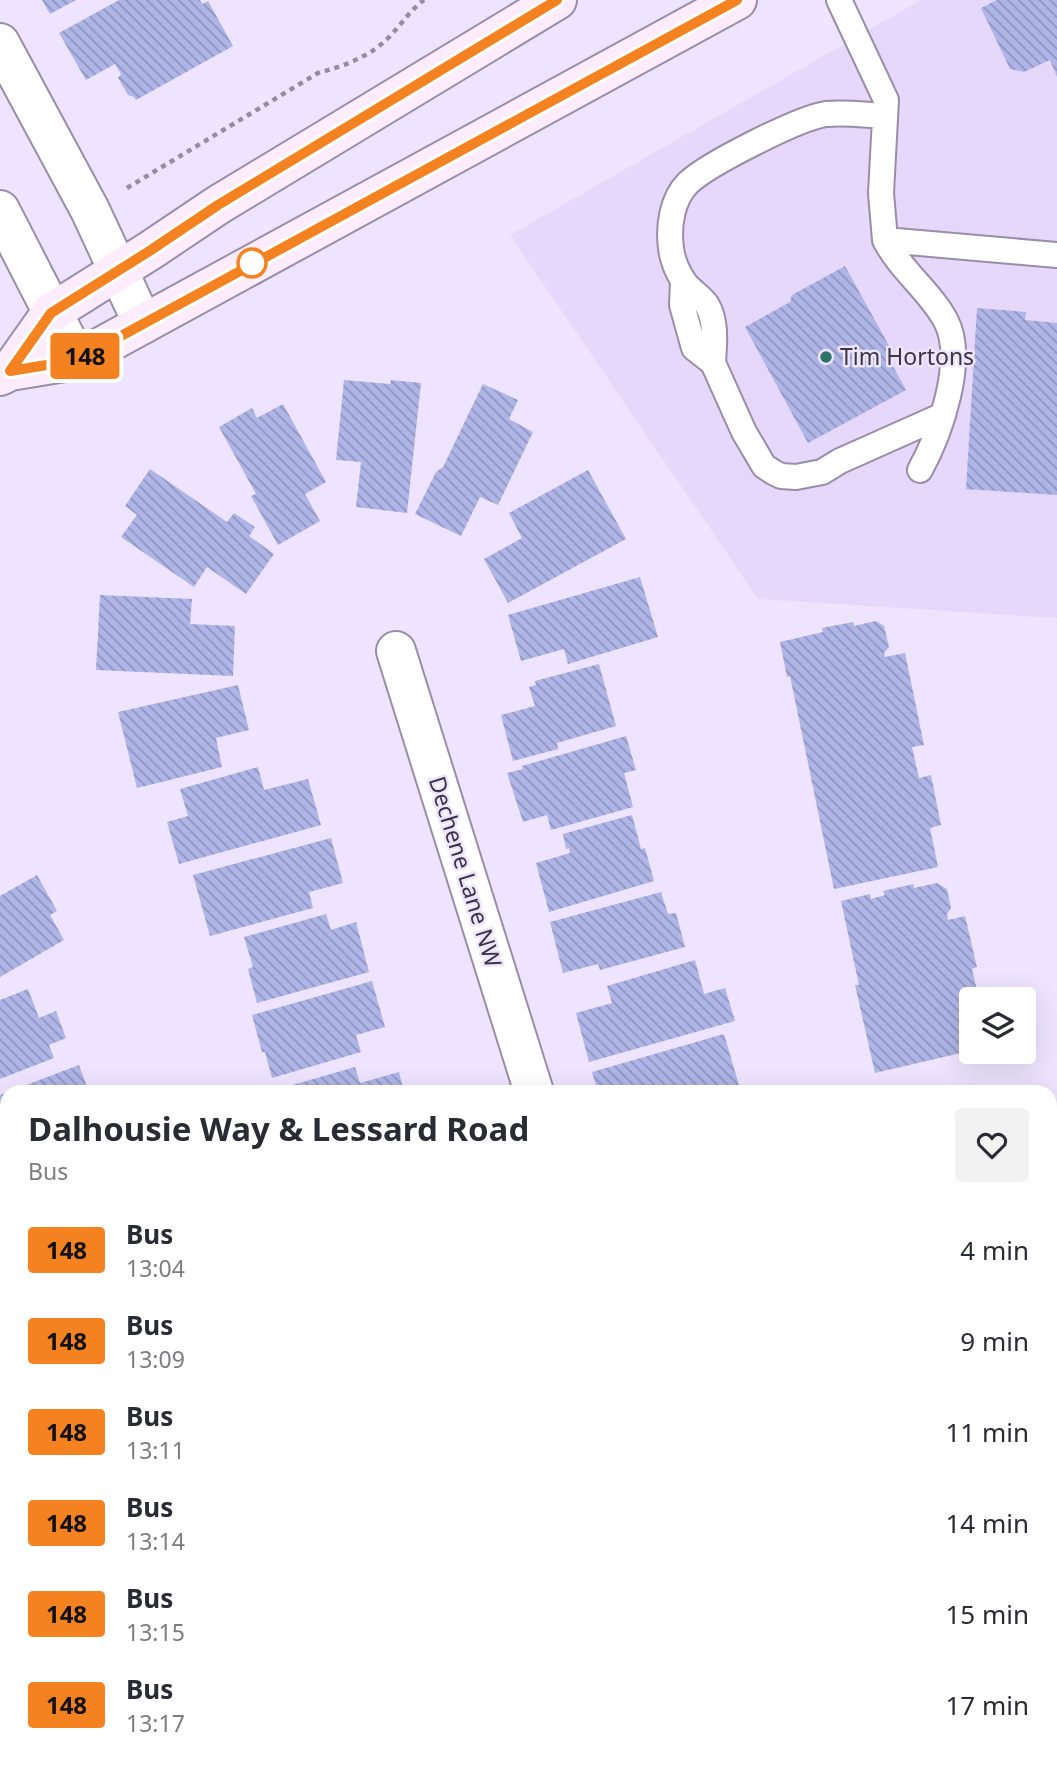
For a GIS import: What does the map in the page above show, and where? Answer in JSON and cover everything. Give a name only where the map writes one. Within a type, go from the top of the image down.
[{"type":"main road","points":[[5,373],[51,313],[218,205],[557,0]]},
{"type":"main road","points":[[5,373],[77,360],[737,0]]},
{"type":"street","points":[[0,43],[90,210],[143,324]]},
{"type":"street","points":[[0,210],[77,360]]},
{"type":"street","name":"Dechene Lane NW","points":[[396,651],[532,1085]]},
{"type":"lane","points":[[839,0],[886,100],[881,193],[885,240],[900,265],[932,300],[948,323],[954,359],[952,383],[931,451],[920,470]]},
{"type":"lane","points":[[885,116],[846,113],[824,115],[794,125],[718,163],[688,183],[672,212],[671,249],[683,281],[708,306],[715,331],[713,363],[753,449],[764,466],[781,476],[796,477],[822,472],[840,461],[941,416]]},
{"type":"lane","points":[[885,240],[1057,255]]},
{"type":"path","points":[[126,188],[318,73],[351,64],[385,41],[415,6],[424,0]]},
{"type":"shaded area","points":[[921,0],[1057,0],[1057,618],[758,599],[510,235]]},
{"type":"building","points":[[42,0],[76,0],[50,14]]},
{"type":"building","points":[[119,0],[200,0],[202,4],[208,1],[233,46],[136,100],[128,95],[118,78],[121,74],[115,64],[86,80],[59,33]]},
{"type":"building","points":[[997,0],[1057,0],[1057,77],[1050,60],[1024,72],[1010,69],[981,8]]},
{"type":"building","name":"Tim Hortons","points":[[845,266],[893,353],[890,361],[906,390],[808,443],[745,327],[790,302],[792,295]]},
{"type":"building","points":[[977,308],[1026,312],[1025,320],[1057,323],[1057,495],[966,489]]},
{"type":"building","points":[[344,380],[390,384],[391,380],[421,383],[407,513],[356,507],[361,462],[336,460]]},
{"type":"building","points":[[483,384],[518,400],[509,419],[533,432],[498,505],[480,497],[461,536],[415,514],[436,472],[443,467]]},
{"type":"building","points":[[283,404],[326,482],[305,494],[320,521],[278,545],[251,496],[256,494],[219,427],[252,408],[257,418]]},
{"type":"building","points":[[150,469],[227,522],[234,513],[255,527],[249,536],[274,554],[246,594],[207,567],[194,587],[121,537],[137,515],[125,506]]},
{"type":"building","points":[[588,470],[626,539],[508,603],[484,559],[522,538],[509,513]]},
{"type":"building","points":[[640,577],[658,637],[568,664],[564,649],[521,661],[508,615]]},
{"type":"building","points":[[100,595],[192,599],[190,624],[235,626],[233,676],[96,670]]},
{"type":"building","points":[[876,621],[884,626],[889,647],[884,653],[885,657],[905,653],[924,745],[912,747],[919,778],[931,775],[941,825],[930,828],[938,867],[834,889],[790,676],[787,677],[780,642],[823,632],[822,628],[853,622],[854,626]]},
{"type":"building","points":[[599,664],[616,726],[557,743],[558,749],[513,761],[501,715],[535,706],[529,687],[536,685],[535,681]]},
{"type":"building","points":[[238,685],[249,730],[216,738],[222,767],[137,788],[118,712]]},
{"type":"building","points":[[626,736],[636,770],[624,773],[633,807],[551,830],[547,815],[523,822],[507,773],[523,769],[522,766]]},
{"type":"building","points":[[258,767],[264,790],[308,779],[321,825],[179,864],[167,822],[188,816],[180,789]]},
{"type":"building","points":[[632,815],[641,849],[645,848],[654,881],[549,912],[536,863],[570,853],[569,848],[566,849],[563,834]]},
{"type":"building","points":[[331,838],[343,883],[309,892],[313,908],[210,936],[193,875]]},
{"type":"building","points":[[37,875],[57,911],[50,915],[64,940],[0,977],[0,896]]},
{"type":"building","points":[[937,883],[947,889],[951,908],[947,914],[948,920],[965,916],[977,967],[972,969],[976,987],[959,987],[959,1053],[875,1073],[855,985],[859,985],[841,901],[870,894],[871,899],[885,895],[883,891],[913,884],[914,888]]},
{"type":"building","points":[[661,892],[668,914],[676,913],[685,947],[600,970],[598,964],[563,973],[550,922]]},
{"type":"building","points":[[326,914],[331,930],[356,922],[369,972],[257,1003],[248,969],[253,967],[244,937]]},
{"type":"building","points":[[695,960],[704,994],[725,988],[735,1021],[589,1062],[576,1013],[612,1003],[607,986]]},
{"type":"building","points":[[372,981],[385,1027],[356,1035],[361,1052],[272,1078],[252,1015]]},
{"type":"building","points":[[28,989],[39,1018],[56,1011],[66,1038],[49,1045],[54,1058],[0,1079],[0,1000]]},
{"type":"building","points":[[724,1034],[739,1085],[596,1085],[592,1072]]},
{"type":"building","points":[[79,1065],[86,1085],[26,1085]]},
{"type":"building","points":[[355,1067],[360,1083],[399,1072],[402,1085],[292,1085]]},
{"type":"bus line","name":"148","points":[[557,0],[218,205],[51,313],[10,371],[77,360],[737,0]]},
{"type":"place","name":"Tim Hortons","points":[[826,357]]}]
